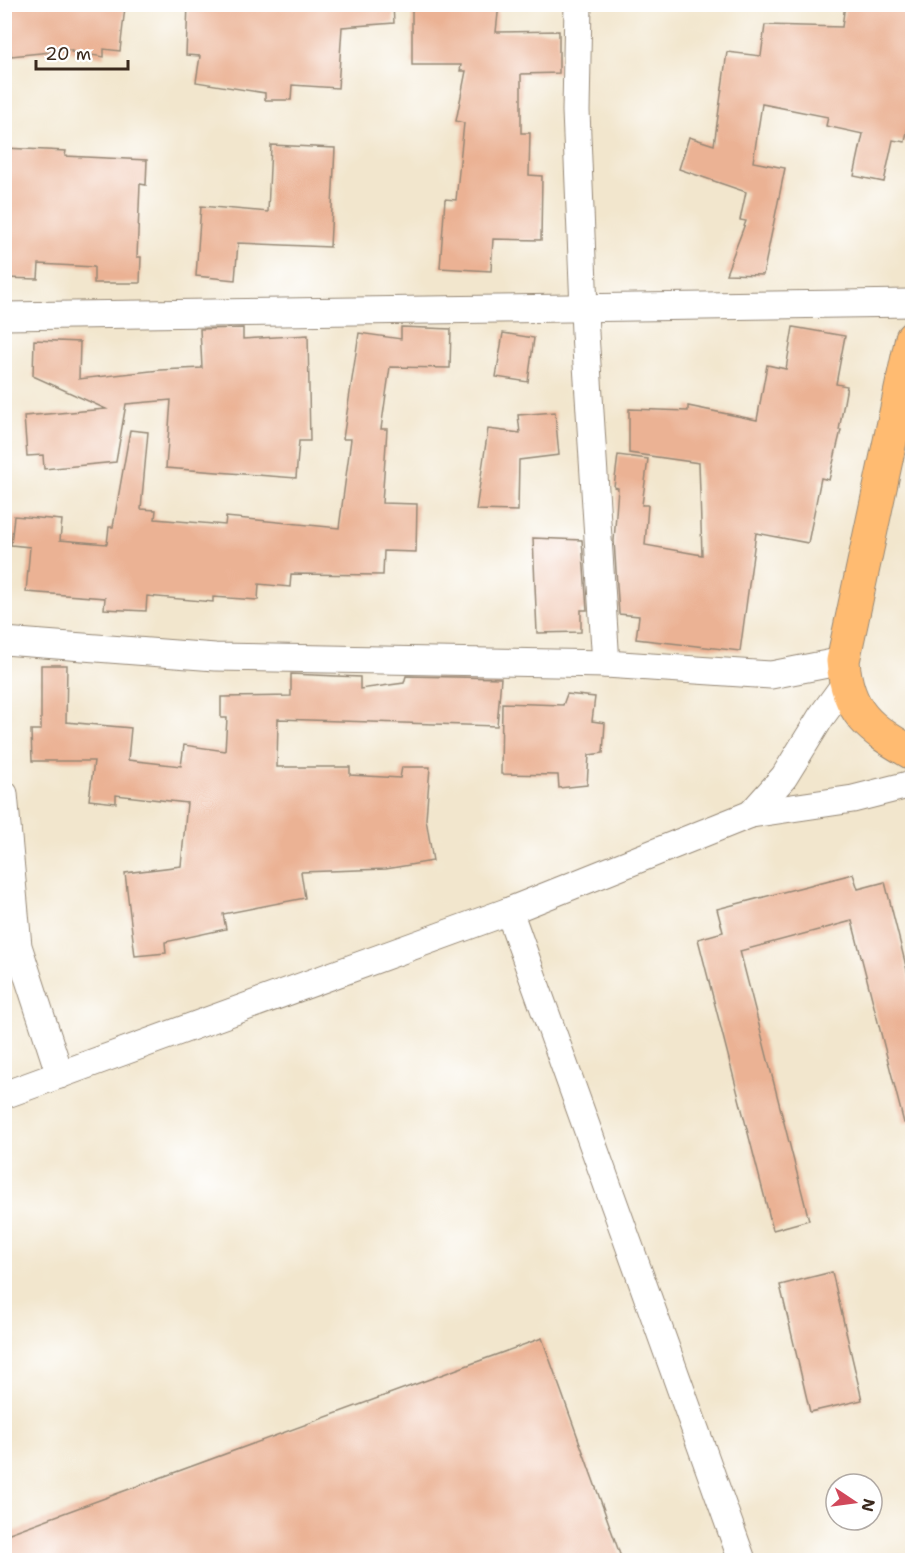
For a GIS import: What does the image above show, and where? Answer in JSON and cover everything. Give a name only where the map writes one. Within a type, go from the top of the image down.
[{"type":"main road","points":[[912,338],[844,672],[859,713],[875,729],[912,753]]},
{"type":"street","points":[[578,4],[576,111],[606,664]]},
{"type":"street","points":[[4,316],[912,303]]},
{"type":"street","points":[[4,641],[216,657],[606,664],[771,675],[844,672],[821,717],[784,777],[751,814]]},
{"type":"street","points":[[4,1095],[508,911],[751,814],[853,799],[912,784]]},
{"type":"street","points":[[4,794],[18,946],[60,1075]]},
{"type":"street","points":[[508,911],[742,1560]]},
{"type":"building","points":[[6,4],[103,4],[125,7],[120,51],[104,49],[104,57],[71,52],[72,50],[11,56]]},
{"type":"building","points":[[188,4],[393,4],[394,23],[342,27],[338,88],[292,85],[291,100],[265,100],[265,93],[196,82],[200,56],[186,55]]},
{"type":"building","points":[[412,4],[499,4],[496,32],[559,31],[559,73],[521,74],[521,133],[530,133],[529,175],[542,176],[541,240],[493,239],[491,271],[440,268],[445,199],[456,200],[464,123],[456,121],[466,71],[460,71],[461,65],[412,65]]},
{"type":"building","points":[[845,4],[912,4],[912,106],[905,142],[893,140],[884,182],[854,176],[863,134],[826,126],[828,117],[762,104],[753,162],[785,168],[763,275],[726,274],[746,221],[740,220],[746,192],[679,169],[689,137],[714,145],[727,52],[761,56],[765,25],[842,27]]},
{"type":"building","points":[[271,145],[335,148],[330,247],[238,243],[235,280],[196,276],[201,206],[268,212]]},
{"type":"building","points":[[4,148],[66,151],[65,156],[147,160],[146,185],[140,184],[137,257],[141,257],[140,283],[94,283],[94,267],[39,264],[38,279],[4,278]]},
{"type":"building","points":[[401,327],[451,329],[450,368],[390,367],[381,429],[387,429],[382,503],[417,504],[416,552],[384,551],[383,575],[291,574],[290,587],[259,584],[258,600],[213,597],[213,602],[147,596],[146,611],[104,609],[105,598],[26,592],[30,547],[11,545],[14,516],[62,520],[60,540],[107,544],[109,527],[113,527],[130,430],[148,432],[141,509],[156,510],[155,519],[225,525],[226,517],[339,528],[351,439],[343,439],[359,333],[401,339]]},
{"type":"building","points":[[793,327],[845,336],[836,384],[847,386],[839,430],[841,430],[829,480],[821,478],[808,543],[756,533],[740,651],[636,639],[639,616],[619,614],[614,541],[618,488],[614,487],[618,455],[648,459],[642,505],[648,505],[645,545],[702,555],[699,463],[629,453],[629,409],[688,411],[688,406],[757,420],[767,365],[786,369]]},
{"type":"building","points":[[243,328],[243,339],[308,335],[310,441],[299,441],[296,478],[166,468],[171,400],[126,404],[116,462],[44,469],[43,455],[27,456],[24,416],[106,409],[33,376],[34,340],[80,342],[79,379],[202,368],[200,329]]},
{"type":"building","points":[[503,333],[534,338],[528,382],[496,377]]},
{"type":"building","points":[[555,412],[559,455],[519,460],[518,511],[476,510],[488,429],[520,433],[518,415]]},
{"type":"building","points":[[533,538],[582,540],[587,610],[581,610],[581,632],[537,633]]},
{"type":"building","points":[[41,665],[67,665],[66,722],[131,728],[128,760],[181,766],[184,745],[225,751],[227,718],[221,718],[221,697],[291,696],[291,674],[360,677],[360,689],[404,683],[406,676],[501,678],[497,726],[278,719],[277,767],[350,767],[350,775],[400,778],[402,767],[430,767],[426,819],[433,861],[386,869],[301,872],[305,898],[223,914],[226,929],[165,942],[166,953],[135,956],[125,873],[181,866],[187,803],[116,795],[116,803],[89,800],[94,761],[32,761],[31,730],[41,730]]},
{"type":"building","points":[[567,694],[595,697],[592,721],[605,723],[603,753],[589,755],[587,785],[559,788],[558,775],[501,774],[502,703],[563,705]]},
{"type":"building","points":[[853,874],[858,889],[885,882],[912,990],[912,1122],[904,1123],[852,921],[740,951],[809,1220],[773,1230],[698,939],[723,932],[717,909]]},
{"type":"building","points":[[832,1272],[862,1400],[810,1412],[780,1285]]},
{"type":"building","points":[[542,1338],[622,1560],[4,1560],[4,1535]]}]
